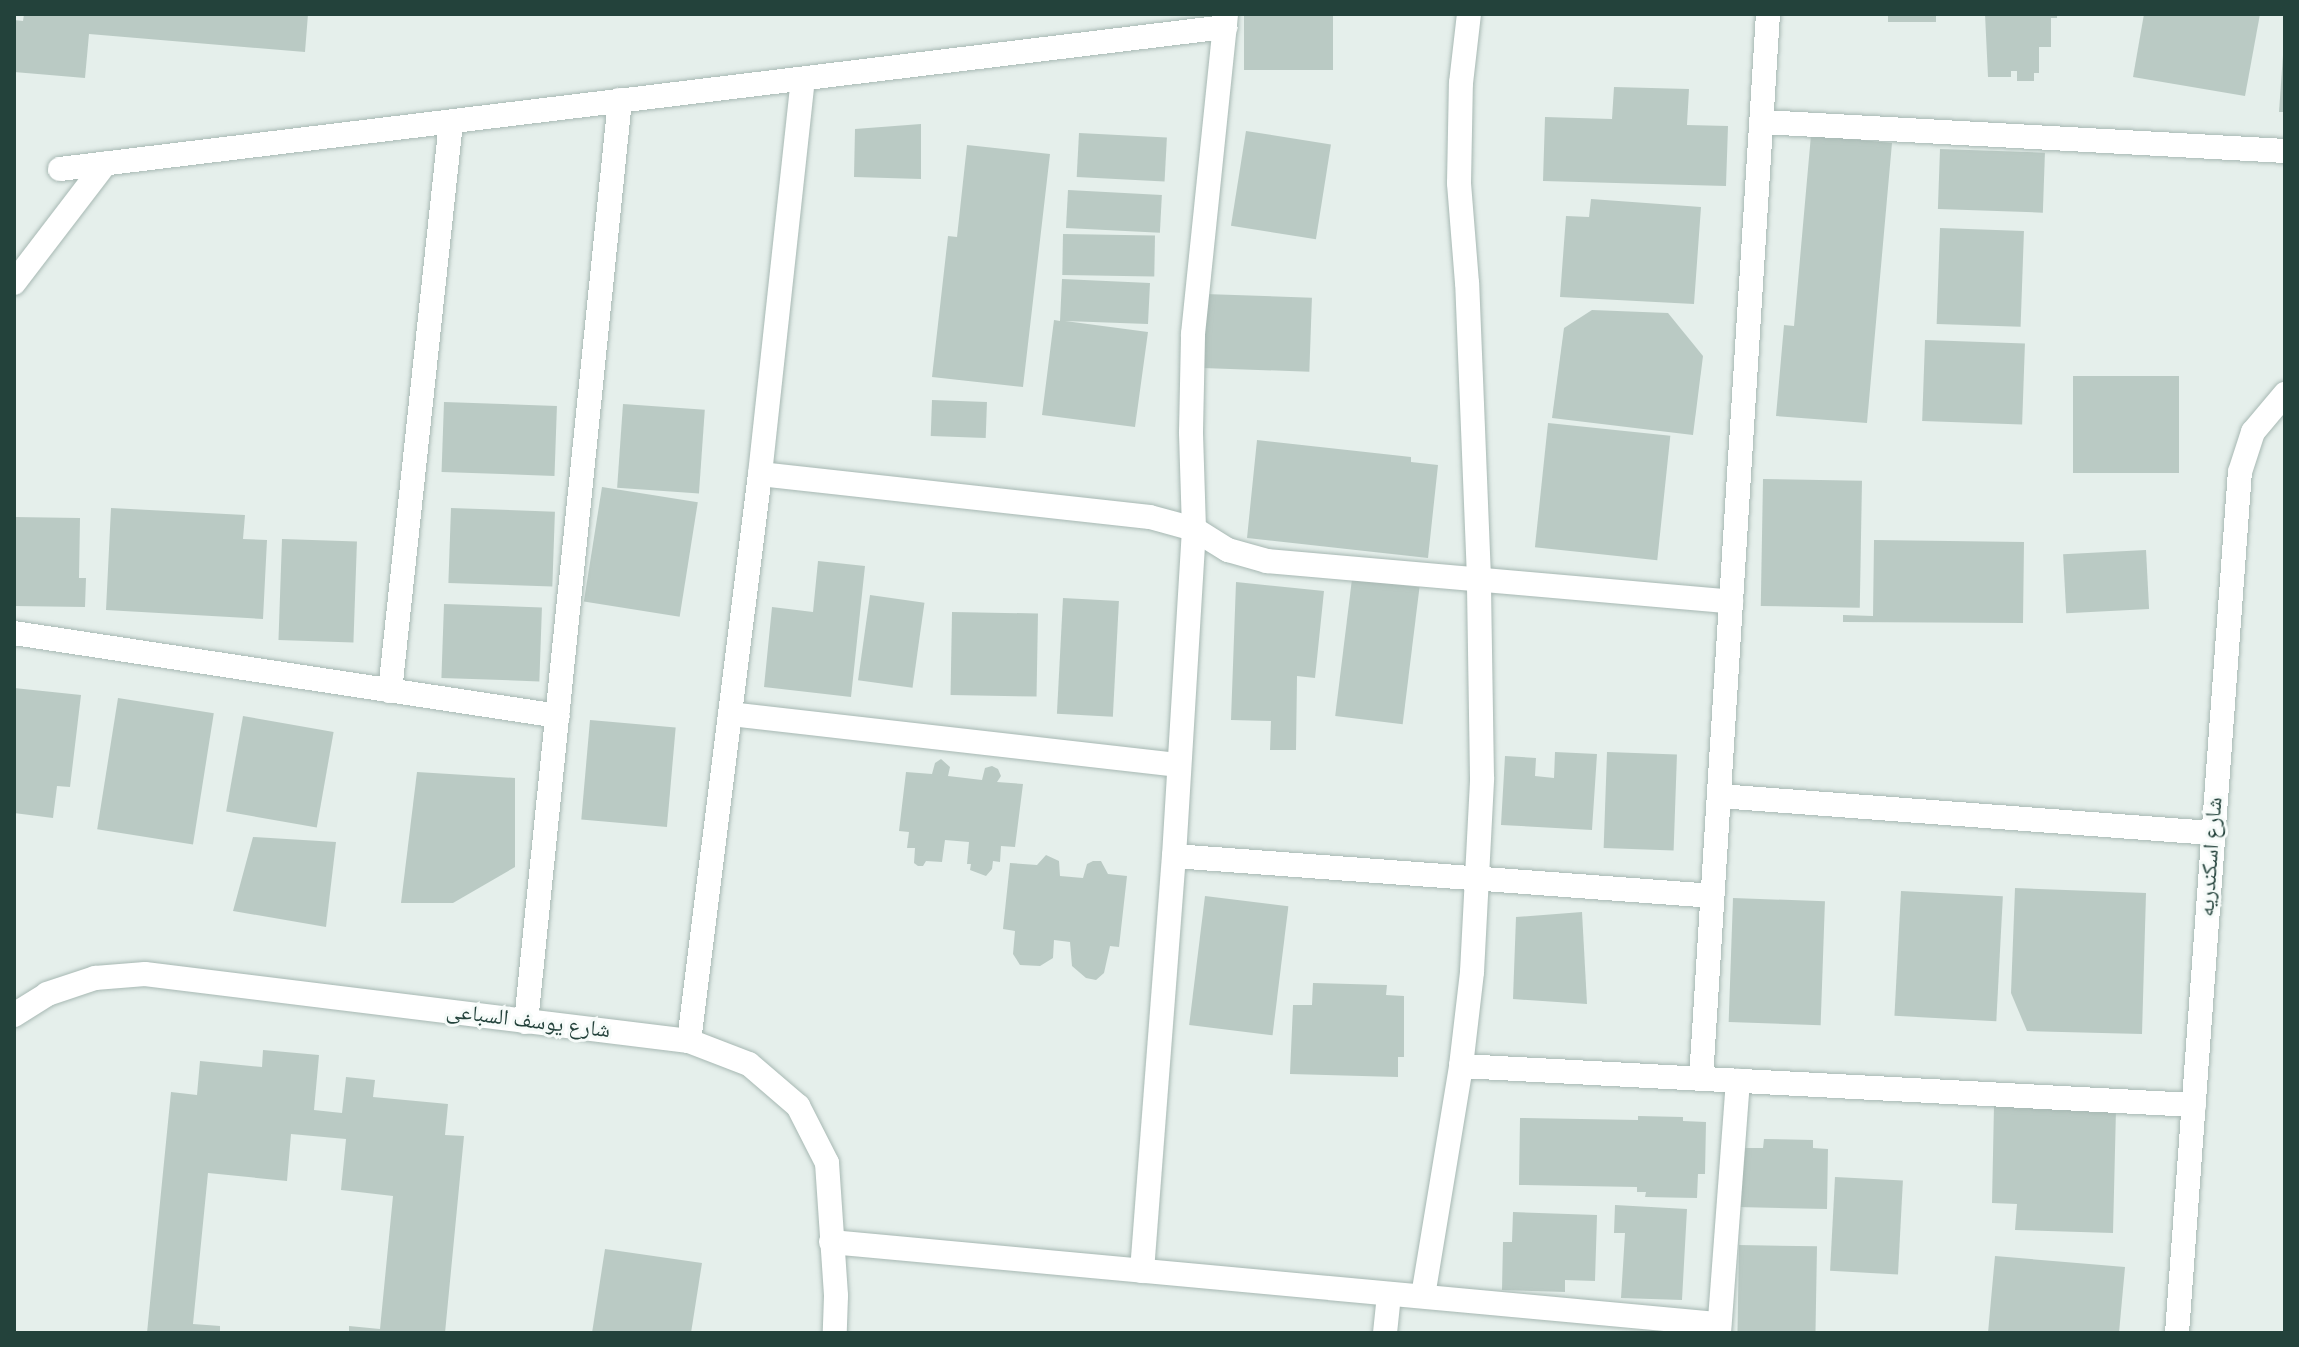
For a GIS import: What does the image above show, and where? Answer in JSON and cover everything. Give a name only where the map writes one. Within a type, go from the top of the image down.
[{"type":"street","points":[[1423,1296],[1461,1066],[1478,878],[1482,778],[1479,578],[1467,283],[1459,183],[1461,83],[1469,14]]},
{"type":"street","points":[[1701,1079],[1768,14]]},
{"type":"street","points":[[60,169],[803,79],[1226,20],[1193,334],[1191,432],[1194,529],[1174,856],[1142,1271]]},
{"type":"street","points":[[689,1041],[760,474],[803,79]]},
{"type":"street","points":[[526,1022],[620,100]]},
{"type":"street","points":[[390,691],[451,122]]},
{"type":"street","points":[[1762,122],[2285,151]]},
{"type":"street","points":[[14,283],[105,164]]},
{"type":"street","name":"شارع اسكندريه","points":[[2177,1333],[2240,472],[2253,432],[2285,394]]},
{"type":"street","points":[[760,474],[1104,510],[1194,529],[1228,550],[1267,561],[1731,602]]},
{"type":"street","points":[[14,633],[558,716]]},
{"type":"street","points":[[730,714],[1178,765]]},
{"type":"street","points":[[1719,796],[2214,833]]},
{"type":"street","points":[[1174,856],[1713,896]]},
{"type":"street","name":"شارع يوسف السباعى","points":[[14,1015],[47,994],[95,978],[145,974],[689,1041],[749,1064],[798,1106],[827,1163],[836,1296],[835,1333]]},
{"type":"street","points":[[1461,1066],[2194,1105]]},
{"type":"street","points":[[831,1242],[1423,1296],[1719,1329],[1738,1081]]},
{"type":"street","points":[[1385,1333],[1389,1294]]},
{"type":"building","points":[[24,14],[308,14],[305,52],[89,34],[85,78],[14,72],[14,20],[23,21]]},
{"type":"building","points":[[1244,14],[1333,14],[1333,70],[1244,70]]},
{"type":"building","points":[[1888,14],[1936,14],[1936,22],[1888,22]]},
{"type":"building","points":[[1985,14],[2057,14],[2057,18],[2051,18],[2051,47],[2039,47],[2039,73],[2034,73],[2034,81],[2017,81],[2017,71],[2011,71],[2011,77],[1988,77]]},
{"type":"building","points":[[2144,14],[2260,14],[2245,96],[2133,77]]},
{"type":"building","points":[[2283,55],[2285,112],[2279,112]]},
{"type":"building","points":[[1614,87],[1689,89],[1687,125],[1728,126],[1726,186],[1543,181],[1545,117],[1612,119]]},
{"type":"building","points":[[921,124],[921,179],[854,177],[855,129]]},
{"type":"building","points":[[1246,131],[1331,144],[1316,239],[1231,226]]},
{"type":"building","points":[[1079,133],[1167,138],[1165,182],[1077,177]]},
{"type":"building","points":[[1811,135],[1892,143],[1867,423],[1776,416],[1784,325],[1794,326]]},
{"type":"building","points":[[967,145],[1050,154],[1023,387],[932,377],[948,236],[957,237]]},
{"type":"building","points":[[1940,149],[2045,153],[2043,213],[1938,209]]},
{"type":"building","points":[[1068,190],[1162,195],[1160,233],[1066,228]]},
{"type":"building","points":[[1591,199],[1701,207],[1694,304],[1560,297],[1566,216],[1589,217]]},
{"type":"building","points":[[1940,228],[2024,231],[2021,327],[1937,324]]},
{"type":"building","points":[[1063,234],[1155,236],[1154,277],[1062,275]]},
{"type":"building","points":[[1062,279],[1150,283],[1148,324],[1065,321],[1148,332],[1135,427],[1042,415],[1054,320],[1060,321]]},
{"type":"building","points":[[1205,294],[1312,298],[1309,372],[1202,368]]},
{"type":"building","points":[[1592,310],[1668,313],[1703,356],[1693,435],[1552,418],[1564,328]]},
{"type":"building","points":[[1925,340],[2025,343],[2022,424],[1922,421]]},
{"type":"building","points":[[2073,376],[2179,376],[2179,473],[2073,473]]},
{"type":"building","points":[[932,400],[987,402],[986,438],[931,436]]},
{"type":"building","points":[[444,402],[557,406],[554,476],[442,472]]},
{"type":"building","points":[[623,404],[705,410],[699,494],[617,488]]},
{"type":"building","points":[[1548,423],[1670,436],[1657,560],[1535,547]]},
{"type":"building","points":[[1257,440],[1411,457],[1411,462],[1438,465],[1428,558],[1247,538]]},
{"type":"building","points":[[1763,479],[1862,481],[1860,608],[1761,606]]},
{"type":"building","points":[[602,487],[698,502],[680,617],[584,602]]},
{"type":"building","points":[[111,508],[245,515],[243,539],[267,540],[263,619],[106,610]]},
{"type":"building","points":[[451,508],[555,512],[552,587],[448,583]]},
{"type":"building","points":[[14,517],[80,518],[79,578],[86,578],[85,607],[14,606]]},
{"type":"building","points":[[282,539],[357,542],[353,643],[278,640]]},
{"type":"building","points":[[1874,540],[2024,542],[2023,623],[1843,622],[1843,615],[1873,616]]},
{"type":"building","points":[[2146,550],[2149,609],[2066,613],[2063,554]]},
{"type":"building","points":[[818,561],[865,566],[851,697],[764,687],[772,607],[813,612]]},
{"type":"building","points":[[1352,579],[1419,587],[1403,724],[1335,716]]},
{"type":"building","points":[[1236,582],[1324,591],[1315,678],[1297,676],[1296,750],[1270,750],[1271,721],[1231,720]]},
{"type":"building","points":[[870,595],[924,603],[912,688],[858,680]]},
{"type":"building","points":[[1063,598],[1119,601],[1113,717],[1057,714]]},
{"type":"building","points":[[444,604],[542,607],[539,681],[441,678]]},
{"type":"building","points":[[952,612],[1038,614],[1037,696],[951,695]]},
{"type":"building","points":[[14,688],[81,695],[70,787],[57,786],[53,818],[14,813]]},
{"type":"building","points":[[118,698],[214,713],[193,845],[97,829]]},
{"type":"building","points":[[243,716],[334,732],[317,828],[226,812]]},
{"type":"building","points":[[590,720],[676,727],[667,827],[581,820]]},
{"type":"building","points":[[1555,752],[1597,754],[1592,830],[1501,825],[1505,756],[1536,758],[1535,776],[1554,778]]},
{"type":"building","points":[[1607,752],[1677,754],[1674,850],[1604,848]]},
{"type":"building","points":[[941,759],[950,767],[948,776],[982,780],[985,768],[992,766],[998,769],[1001,776],[997,782],[1023,784],[1015,847],[1001,846],[1000,862],[993,861],[992,869],[986,876],[970,870],[971,864],[967,864],[969,842],[945,840],[942,862],[926,861],[923,866],[918,866],[914,863],[915,848],[907,848],[909,832],[899,831],[906,772],[932,774],[935,763]]},
{"type":"building","points":[[417,772],[515,778],[515,867],[453,903],[401,903]]},
{"type":"building","points":[[253,837],[336,842],[326,927],[233,911]]},
{"type":"building","points":[[1046,855],[1059,861],[1060,876],[1083,878],[1087,864],[1101,861],[1108,874],[1127,876],[1119,947],[1110,946],[1104,973],[1096,980],[1086,978],[1072,966],[1070,942],[1054,940],[1053,958],[1040,966],[1020,965],[1013,954],[1015,931],[1003,929],[1010,863],[1037,865]]},
{"type":"building","points":[[2015,888],[2146,893],[2142,1034],[2027,1031],[2011,993]]},
{"type":"building","points":[[1901,891],[2003,896],[1996,1021],[1894,1016]]},
{"type":"building","points":[[1205,896],[1288,906],[1273,1035],[1189,1025]]},
{"type":"building","points":[[1733,898],[1825,901],[1821,1025],[1729,1022]]},
{"type":"building","points":[[1582,912],[1587,1004],[1513,999],[1516,917]]},
{"type":"building","points":[[1313,983],[1387,985],[1386,995],[1404,996],[1404,1057],[1398,1057],[1398,1077],[1290,1074],[1293,1005],[1312,1005]]},
{"type":"building","points":[[263,1050],[319,1055],[314,1110],[342,1113],[346,1077],[375,1080],[373,1097],[448,1104],[445,1135],[464,1136],[445,1333],[349,1333],[349,1326],[380,1329],[393,1196],[341,1190],[346,1139],[291,1134],[287,1181],[208,1173],[193,1324],[220,1326],[220,1333],[147,1333],[171,1092],[197,1095],[200,1061],[262,1067]]},
{"type":"building","points":[[1994,1105],[2116,1109],[2113,1233],[2015,1230],[2017,1204],[1992,1203]]},
{"type":"building","points":[[1638,1116],[1683,1117],[1683,1121],[1706,1122],[1705,1174],[1698,1174],[1697,1198],[1645,1197],[1646,1192],[1637,1192],[1637,1187],[1519,1185],[1520,1118],[1638,1120]]},
{"type":"building","points":[[1764,1139],[1813,1140],[1813,1148],[1828,1149],[1827,1209],[1737,1207],[1738,1148],[1763,1148]]},
{"type":"building","points":[[1835,1177],[1903,1181],[1898,1274],[1830,1271]]},
{"type":"building","points":[[1615,1205],[1687,1209],[1682,1300],[1621,1298],[1625,1233],[1614,1233]]},
{"type":"building","points":[[1513,1212],[1597,1215],[1595,1281],[1565,1280],[1565,1292],[1502,1290],[1503,1242],[1512,1242]]},
{"type":"building","points":[[1739,1245],[1817,1246],[1815,1333],[1737,1333]]},
{"type":"building","points":[[605,1249],[702,1263],[691,1333],[592,1333]]},
{"type":"building","points":[[1995,1256],[2125,1267],[2119,1333],[1988,1333]]}]
